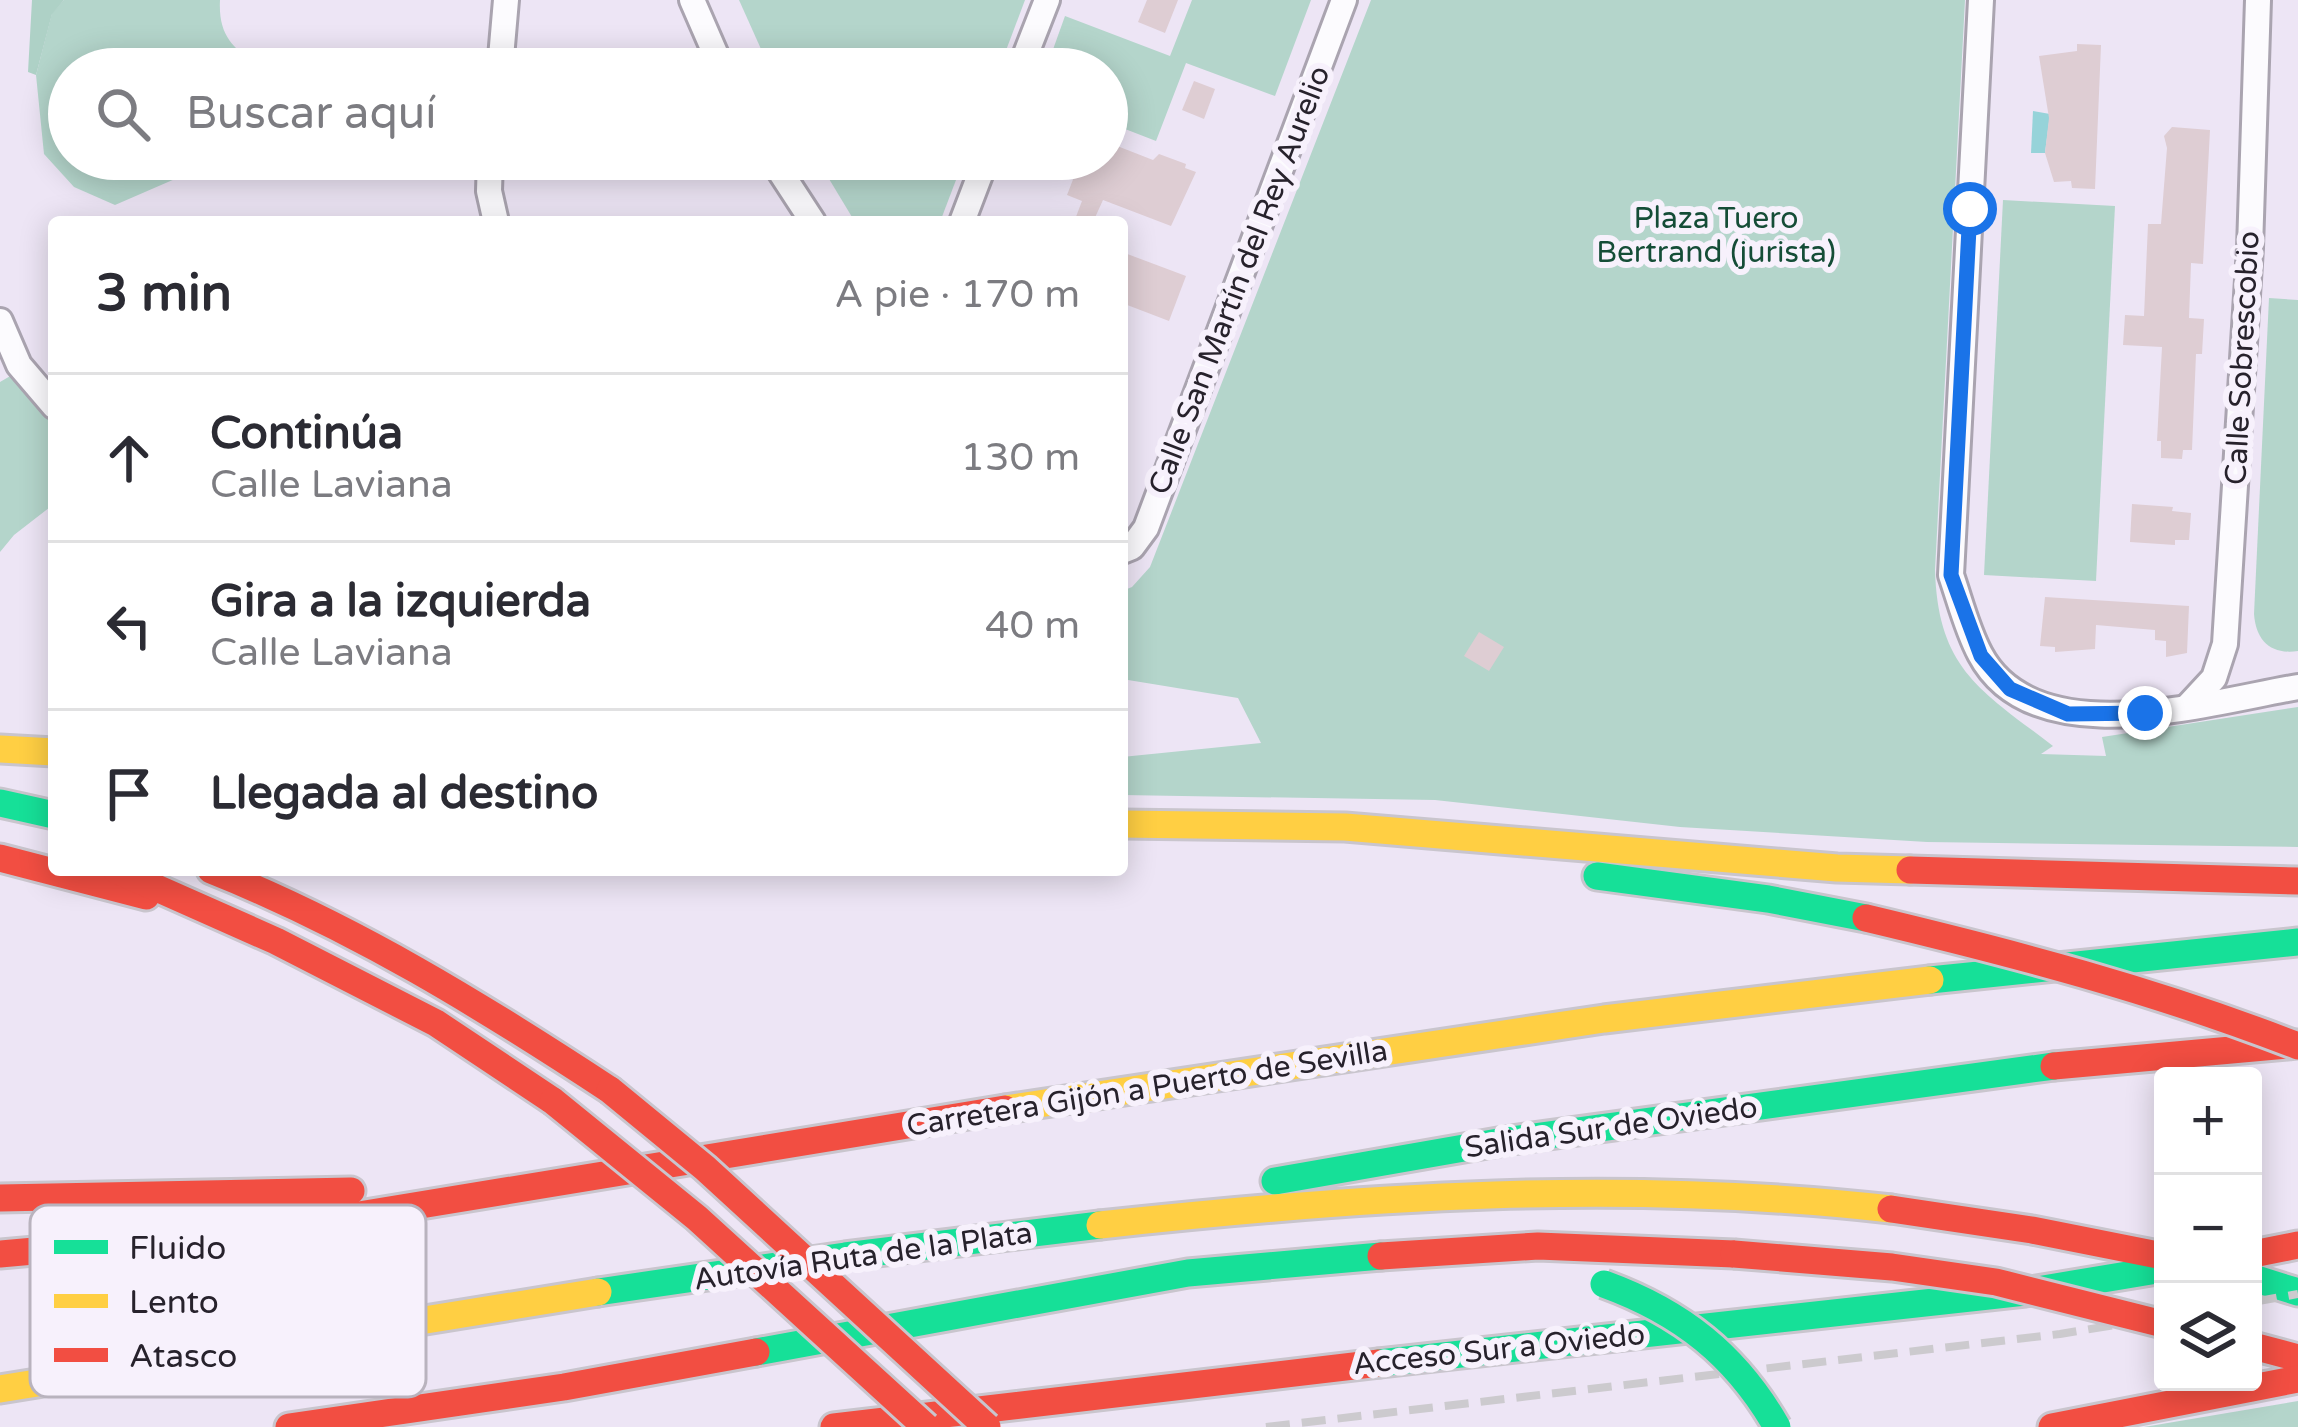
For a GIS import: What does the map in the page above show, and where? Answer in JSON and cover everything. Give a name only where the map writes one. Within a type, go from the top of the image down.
[{"type":"highway","points":[[0,748],[48,752]]},
{"type":"highway","points":[[0,802],[48,814]]},
{"type":"highway","points":[[1128,828],[1346,827],[1838,868],[2298,881]]},
{"type":"highway","points":[[1128,828],[1480,857],[1768,899],[1977,944],[2166,998],[2298,1045]]},
{"type":"highway","points":[[0,838],[48,850]]},
{"type":"highway","points":[[0,858],[48,871]]},
{"type":"highway","points":[[65,876],[196,906]]},
{"type":"highway","points":[[129,876],[277,940],[436,1023],[553,1101],[711,1227],[926,1427]]},
{"type":"highway","points":[[224,876],[371,942],[491,1012],[610,1090],[719,1180],[987,1427]]},
{"type":"highway","name":"Carretera Gijón a Puerto de Sevilla","points":[[419,1205],[1173,1082],[1604,1018],[2298,942]]},
{"type":"highway","name":"Salida Sur de Oviedo","points":[[929,1242],[1504,1141],[2023,1070],[2298,1045]]},
{"type":"highway","points":[[0,1198],[302,1194],[582,1178]]},
{"type":"highway","name":"Autovía Ruta de la Plata","points":[[426,1322],[929,1242],[1333,1202],[1547,1192],[1733,1196],[1855,1206],[2010,1226],[2154,1254]]},
{"type":"highway","points":[[2262,1252],[2298,1245]]},
{"type":"highway","points":[[289,1427],[564,1387],[1188,1274],[1316,1260],[1538,1246],[1734,1254],[1892,1267],[1996,1282],[2154,1322]]},
{"type":"highway","name":"Carretera Gijón a Puerto de Sevilla","points":[[0,1254],[30,1251]]},
{"type":"highway","name":"Acceso Sur a Oviedo","points":[[833,1427],[2025,1292],[2154,1270]]},
{"type":"highway","points":[[1039,1302],[1468,1271],[1533,1273]]},
{"type":"highway","points":[[2262,1281],[2298,1292]]},
{"type":"highway","points":[[1592,1282],[1657,1304],[1713,1341],[1754,1384],[1777,1427]]},
{"type":"highway","points":[[2262,1348],[2298,1358]]},
{"type":"highway","points":[[2052,1427],[2298,1378]]},
{"type":"highway","name":"Autovía Ruta de la Plata","points":[[0,1389],[30,1384]]},
{"type":"street","points":[[502,48],[506,0]]},
{"type":"street","points":[[1028,48],[1047,0]]},
{"type":"street","name":"Calle San Martín del Rey Aurelio","points":[[1128,549],[1146,528],[1343,0]]},
{"type":"street","points":[[1981,0],[1951,575],[1981,656],[2010,689],[2068,714],[2145,713],[2298,687]]},
{"type":"street","name":"Calle Sobrescobio","points":[[2189,705],[2214,679],[2225,644],[2250,248],[2258,0]]},
{"type":"street","points":[[699,8],[714,48]]},
{"type":"street","points":[[489,180],[495,216]]},
{"type":"street","points":[[786,180],[809,216]]},
{"type":"street","points":[[964,216],[978,180]]},
{"type":"street","points":[[0,321],[19,365],[48,399]]},
{"type":"green space","points":[[32,0],[64,0],[52,14],[36,75],[28,72]]},
{"type":"green space","points":[[64,0],[220,0],[225,34],[236,48],[48,48],[48,158],[36,75],[52,13]]},
{"type":"green space","points":[[739,0],[1025,0],[1007,48],[761,48]]},
{"type":"green space","points":[[1192,0],[1311,0],[1275,96],[1186,63],[1156,141],[1128,130],[1128,48],[1054,48],[1065,16],[1170,56]]},
{"type":"green space","name":"Plaza Tuero Bertrand (jurista)","points":[[1371,0],[1965,0],[1935,570],[1944,631],[1954,654],[1984,692],[2053,746],[2041,754],[2106,756],[2102,737],[2298,707],[2298,847],[1927,842],[1680,827],[1435,800],[1128,795],[1128,756],[1261,743],[1238,698],[1128,680],[1128,589],[1150,567]]},
{"type":"green space","points":[[68,180],[173,180],[115,205]]},
{"type":"green space","points":[[830,180],[956,180],[942,216],[851,216]]},
{"type":"green space","points":[[2003,200],[2115,206],[2096,581],[1984,575]]},
{"type":"green space","points":[[2269,298],[2298,300],[2298,651],[2288,652],[2267,644],[2254,614]]},
{"type":"green space","points":[[12,375],[48,414],[48,509],[0,552],[0,382]]},
{"type":"green space","points":[[2298,1401],[2298,1427],[2144,1427]]},
{"type":"water","points":[[2033,111],[2050,114],[2045,153],[2031,153]]},
{"type":"building","points":[[1147,0],[1178,0],[1165,33],[1138,22]]},
{"type":"building","points":[[2077,44],[2101,45],[2095,189],[2072,188],[2071,181],[2054,182],[2045,153],[2049,118],[2039,56],[2077,51]]},
{"type":"building","points":[[1194,81],[1215,89],[1204,119],[1182,110]]},
{"type":"building","points":[[2172,127],[2210,130],[2203,264],[2191,263],[2189,318],[2204,319],[2202,354],[2196,354],[2192,450],[2183,450],[2182,459],[2161,458],[2161,441],[2157,441],[2162,347],[2123,345],[2125,315],[2144,316],[2148,224],[2161,224],[2164,136]]},
{"type":"building","points":[[1128,150],[1153,160],[1159,154],[1196,172],[1171,226],[1103,200],[1096,216],[1076,216],[1082,201],[1067,195],[1073,180],[1128,180]]},
{"type":"building","points":[[1128,254],[1186,276],[1169,321],[1128,305]]},
{"type":"building","points":[[2132,504],[2191,513],[2189,540],[2175,540],[2175,545],[2130,542]]},
{"type":"building","points":[[2045,597],[2189,606],[2187,653],[2166,657],[2166,641],[2155,640],[2155,630],[2096,625],[2095,649],[2055,652],[2055,647],[2040,646]]},
{"type":"building","points":[[1479,632],[1504,647],[1489,671],[1464,656]]},
{"type":"railway","points":[[2262,1300],[2298,1294]]},
{"type":"railway","points":[[1266,1427],[2060,1334],[2154,1318]]},
{"type":"traffic: fast","points":[[0,803],[48,814]]},
{"type":"traffic: fast","points":[[1597,876],[1768,899],[1866,918]]},
{"type":"traffic: fast","points":[[1930,980],[2298,942]]},
{"type":"traffic: fast","points":[[1275,1181],[1504,1141],[2054,1066]]},
{"type":"traffic: fast","points":[[598,1292],[1100,1225]]},
{"type":"traffic: fast","points":[[756,1352],[1188,1273],[1381,1256]]},
{"type":"traffic: fast","points":[[1379,1363],[2025,1292],[2154,1270]]},
{"type":"traffic: fast","points":[[2262,1281],[2298,1292]]},
{"type":"traffic: fast","points":[[1604,1284],[1658,1308],[1704,1339],[1744,1378],[1777,1427]]},
{"type":"traffic: slow","points":[[0,749],[48,752]]},
{"type":"traffic: slow","points":[[1128,824],[1345,827],[1910,870]]},
{"type":"traffic: slow","points":[[1005,1109],[1604,1019],[1930,980]]},
{"type":"traffic: slow","points":[[1100,1225],[1298,1206],[1495,1195],[1693,1195],[1891,1209]]},
{"type":"traffic: slow","points":[[426,1320],[598,1292]]},
{"type":"traffic: slow","points":[[0,1389],[30,1384]]},
{"type":"traffic: jam","points":[[0,858],[48,870]]},
{"type":"traffic: jam","points":[[1910,870],[2298,881]]},
{"type":"traffic: jam","points":[[69,876],[146,896]]},
{"type":"traffic: jam","points":[[130,876],[276,941],[436,1023],[553,1101]]},
{"type":"traffic: jam","points":[[225,876],[416,970],[610,1090]]},
{"type":"traffic: jam","points":[[1866,918],[2084,974],[2298,1046]]},
{"type":"traffic: jam","points":[[2054,1066],[2298,1044]]},
{"type":"traffic: jam","points":[[610,1090],[705,1168],[987,1427]]},
{"type":"traffic: jam","points":[[553,1101],[697,1218],[926,1427]]},
{"type":"traffic: jam","points":[[420,1205],[1005,1109]]},
{"type":"traffic: jam","points":[[0,1198],[351,1191]]},
{"type":"traffic: jam","points":[[1891,1209],[2154,1254]]},
{"type":"traffic: jam","points":[[2262,1252],[2298,1245]]},
{"type":"traffic: jam","points":[[1381,1256],[1538,1246],[1734,1254]]},
{"type":"traffic: jam","points":[[0,1254],[30,1251]]},
{"type":"traffic: jam","points":[[1734,1254],[1892,1267],[1996,1282],[2154,1322]]},
{"type":"traffic: jam","points":[[2262,1348],[2298,1358]]},
{"type":"traffic: jam","points":[[289,1427],[564,1387],[756,1352]]},
{"type":"traffic: jam","points":[[834,1427],[1379,1363]]},
{"type":"traffic: jam","points":[[2052,1427],[2298,1379]]},
{"type":"route","points":[[1970,209],[1951,575],[1981,656],[2010,689],[2068,714],[2145,713]]}]
